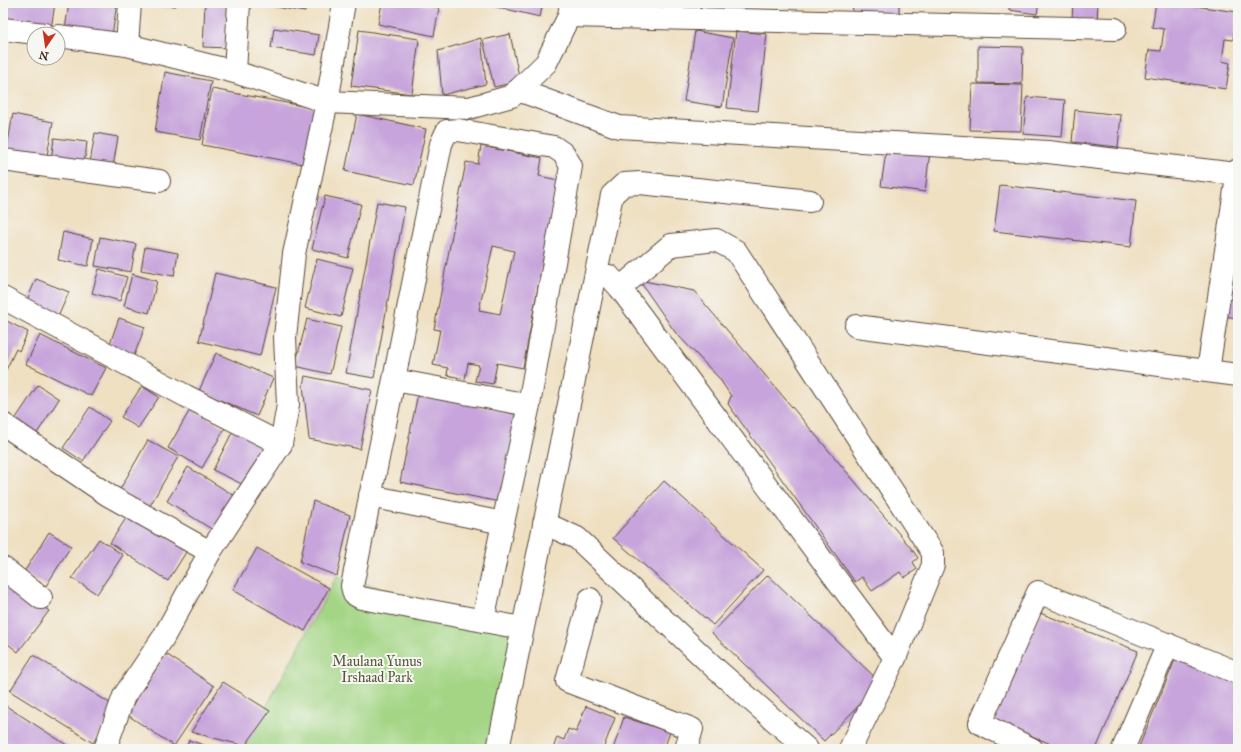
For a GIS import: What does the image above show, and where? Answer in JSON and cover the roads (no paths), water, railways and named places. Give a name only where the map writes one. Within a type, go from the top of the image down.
[{"type":"street","points":[[127,45],[130,3]]},
{"type":"street","points":[[235,72],[239,3]]},
{"type":"street","points":[[104,749],[124,696],[163,638],[210,552],[281,444],[288,405],[285,337],[294,254],[327,102],[344,3]]},
{"type":"street","points":[[66,37],[127,45],[235,72],[327,102],[469,108],[512,96],[546,62],[570,9],[1115,29]]},
{"type":"street","points":[[3,29],[26,32]]},
{"type":"street","points":[[518,90],[619,127],[1048,152],[1237,172],[1208,371]]},
{"type":"street","points":[[484,621],[503,522],[529,405],[571,166],[564,154],[554,147],[458,130],[447,131],[441,144],[352,586],[354,594],[361,598],[484,621],[522,628]]},
{"type":"street","points":[[3,160],[159,181]]},
{"type":"street","points":[[498,749],[612,195],[624,184],[640,183],[810,201]]},
{"type":"street","points":[[620,288],[671,245],[716,240],[736,251],[933,553],[933,564],[895,658],[850,749]]},
{"type":"street","points":[[597,263],[620,288],[895,658]]},
{"type":"street","points":[[3,298],[186,396],[281,444]]},
{"type":"street","points":[[856,326],[1238,375]]},
{"type":"street","points":[[394,380],[529,405]]},
{"type":"street","points":[[3,424],[108,495],[210,552]]},
{"type":"street","points":[[370,496],[503,522]]},
{"type":"street","points":[[544,524],[577,538],[717,670],[807,749]]},
{"type":"street","points":[[3,568],[41,598]]},
{"type":"street","points":[[1032,749],[980,723],[1038,592],[1238,673]]},
{"type":"street","points":[[590,599],[567,681],[692,729],[686,749]]},
{"type":"street","points":[[1123,749],[1168,644]]},
{"type":"park label","name":"Maulana Yunus Irshaad Park","points":[[377,670]]}]
